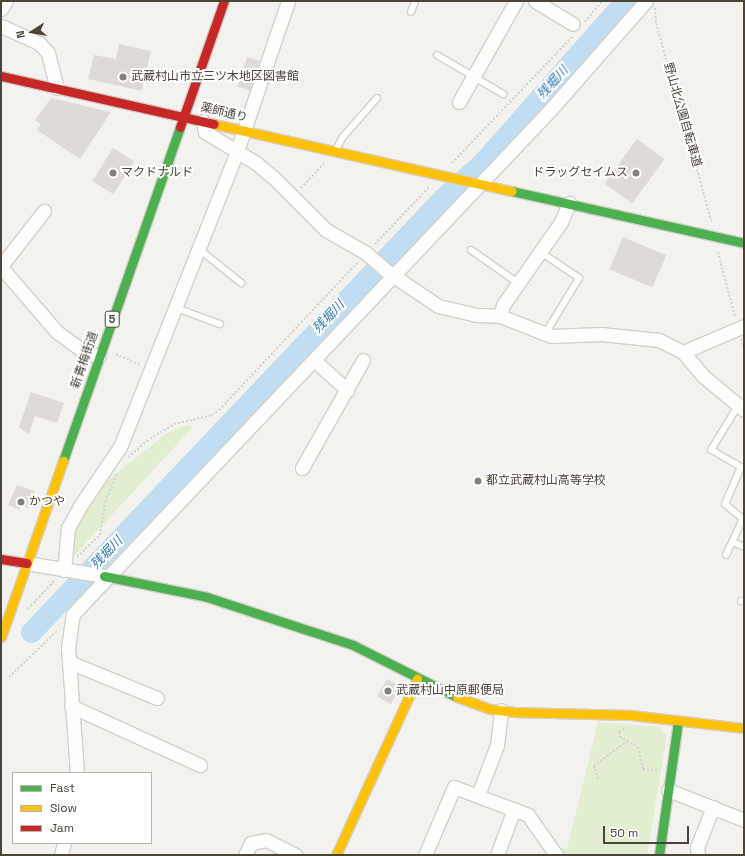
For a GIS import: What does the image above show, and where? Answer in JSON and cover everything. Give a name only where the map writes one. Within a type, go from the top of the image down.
[{"type":"street","points":[[1,9],[6,1]]},
{"type":"street","name":"新青梅街道","points":[[1,637],[224,1]]},
{"type":"street","points":[[63,573],[68,528],[80,506],[120,447],[200,250],[237,151],[288,1]]},
{"type":"street","points":[[459,102],[516,1]]},
{"type":"street","points":[[535,1],[577,27]]},
{"type":"street","points":[[77,772],[68,648],[73,614],[106,576],[314,360],[391,274],[602,52],[646,1]]},
{"type":"street","points":[[1,26],[39,43],[48,53],[57,88]]},
{"type":"street","name":"薬師通り","points":[[1,76],[336,150],[446,172],[479,183],[744,243]]},
{"type":"street","points":[[203,121],[205,132],[237,151],[274,178],[326,230],[368,254],[391,274],[438,306],[477,315],[500,316],[544,334],[644,336],[666,342],[683,352],[703,376],[741,408]]},
{"type":"street","points":[[500,316],[502,305],[563,219],[569,203]]},
{"type":"street","points":[[44,210],[1,266],[57,332],[82,350],[100,352]]},
{"type":"street","points":[[683,352],[740,324]]},
{"type":"street","points":[[314,360],[347,390]]},
{"type":"street","points":[[302,468],[364,360]]},
{"type":"street","points":[[1,559],[27,563],[63,573],[106,576],[160,585],[222,601],[353,645],[417,679],[464,701],[501,710],[631,714],[744,728]]},
{"type":"street","points":[[69,662],[156,698]]},
{"type":"street","points":[[336,855],[417,679]]},
{"type":"street","points":[[71,706],[200,765]]},
{"type":"street","points":[[478,794],[497,745],[501,710]]},
{"type":"street","points":[[659,855],[678,721]]},
{"type":"street","points":[[425,855],[454,787],[478,794],[531,817],[556,855]]},
{"type":"street","points":[[668,790],[744,820]]},
{"type":"street","points":[[698,855],[697,847],[713,807]]},
{"type":"street","points":[[497,855],[514,809]]},
{"type":"street","points":[[245,855],[251,843],[266,840],[295,855]]},
{"type":"street","points":[[61,855],[64,844]]},
{"type":"lane","points":[[411,12],[415,1]]},
{"type":"lane","points":[[437,55],[503,94]]},
{"type":"lane","points":[[336,150],[342,138],[377,98]]},
{"type":"lane","points":[[200,250],[241,283]]},
{"type":"lane","points":[[471,250],[518,283]]},
{"type":"lane","points":[[539,251],[579,278],[544,334]]},
{"type":"lane","points":[[176,308],[220,324]]},
{"type":"lane","points":[[726,555],[733,542],[742,516],[725,504],[741,467],[711,450],[741,408]]},
{"type":"lane","points":[[733,542],[744,547]]},
{"type":"path","points":[[446,172],[602,1]]},
{"type":"path","name":"野山北公園自転車道","points":[[656,1],[656,23],[713,228]]},
{"type":"path","points":[[292,197],[328,159]]},
{"type":"path","points":[[127,459],[147,441],[174,424],[212,415],[220,410],[368,254],[434,181]]},
{"type":"path","points":[[716,246],[740,324]]},
{"type":"path","points":[[100,352],[152,370]]},
{"type":"path","points":[[75,560],[100,535],[105,502],[120,470]]},
{"type":"path","points":[[27,610],[63,573]]},
{"type":"path","points":[[9,677],[37,652],[73,614]]},
{"type":"path","points":[[625,723],[624,731],[619,732],[620,737],[638,747],[642,769],[663,772]]},
{"type":"path","points":[[598,779],[594,766],[627,741]]},
{"type":"green space","points":[[186,425],[193,427],[74,556],[71,556],[76,526],[95,495],[111,477],[170,431]]},
{"type":"green space","points":[[598,722],[661,727],[667,736],[647,855],[563,855],[558,847],[567,849]]},
{"type":"building","points":[[119,44],[151,51],[142,91],[88,79],[94,55],[116,59]]},
{"type":"building","points":[[247,57],[259,61],[250,90],[237,86]]},
{"type":"building","points":[[51,98],[111,112],[80,159],[37,130],[41,124],[35,120]]},
{"type":"building","points":[[637,139],[665,159],[632,203],[605,183]]},
{"type":"building","points":[[113,148],[134,161],[114,194],[92,181]]},
{"type":"building","points":[[623,237],[666,255],[653,288],[609,269]]},
{"type":"building","points":[[31,392],[64,403],[57,423],[35,416],[29,434],[19,427]]},
{"type":"building","points":[[17,485],[35,491],[29,508],[21,506],[20,510],[8,505]]},
{"type":"building","points":[[387,679],[401,687],[391,704],[377,696]]},
{"type":"waterway","name":"残堀川","points":[[31,632],[442,199],[482,163],[625,1]]},
{"type":"traffic: fast","points":[[63,461],[180,127]]},
{"type":"traffic: fast","points":[[512,191],[744,243]]},
{"type":"traffic: fast","points":[[104,576],[207,597],[353,645],[457,697]]},
{"type":"traffic: fast","points":[[659,855],[678,721]]},
{"type":"traffic: slow","points":[[214,124],[512,191]]},
{"type":"traffic: slow","points":[[1,637],[63,461]]},
{"type":"traffic: slow","points":[[336,855],[417,679]]},
{"type":"traffic: slow","points":[[457,697],[490,709],[513,712],[631,715],[744,728]]},
{"type":"traffic: jam","points":[[180,127],[224,1]]},
{"type":"traffic: jam","points":[[1,76],[214,124]]},
{"type":"traffic: jam","points":[[1,559],[27,563]]},
{"type":"place","name":"武蔵村山市立三ツ木地区図書館","points":[[123,77]]},
{"type":"place","name":"マクドナルド","points":[[113,173]]},
{"type":"place","name":"ドラッグセイムス","points":[[636,173]]},
{"type":"place","name":"都立武蔵村山高等学校","points":[[478,481]]},
{"type":"place","name":"かつや","points":[[21,502]]},
{"type":"place","name":"武蔵村山中原郵便局","points":[[388,691]]}]
